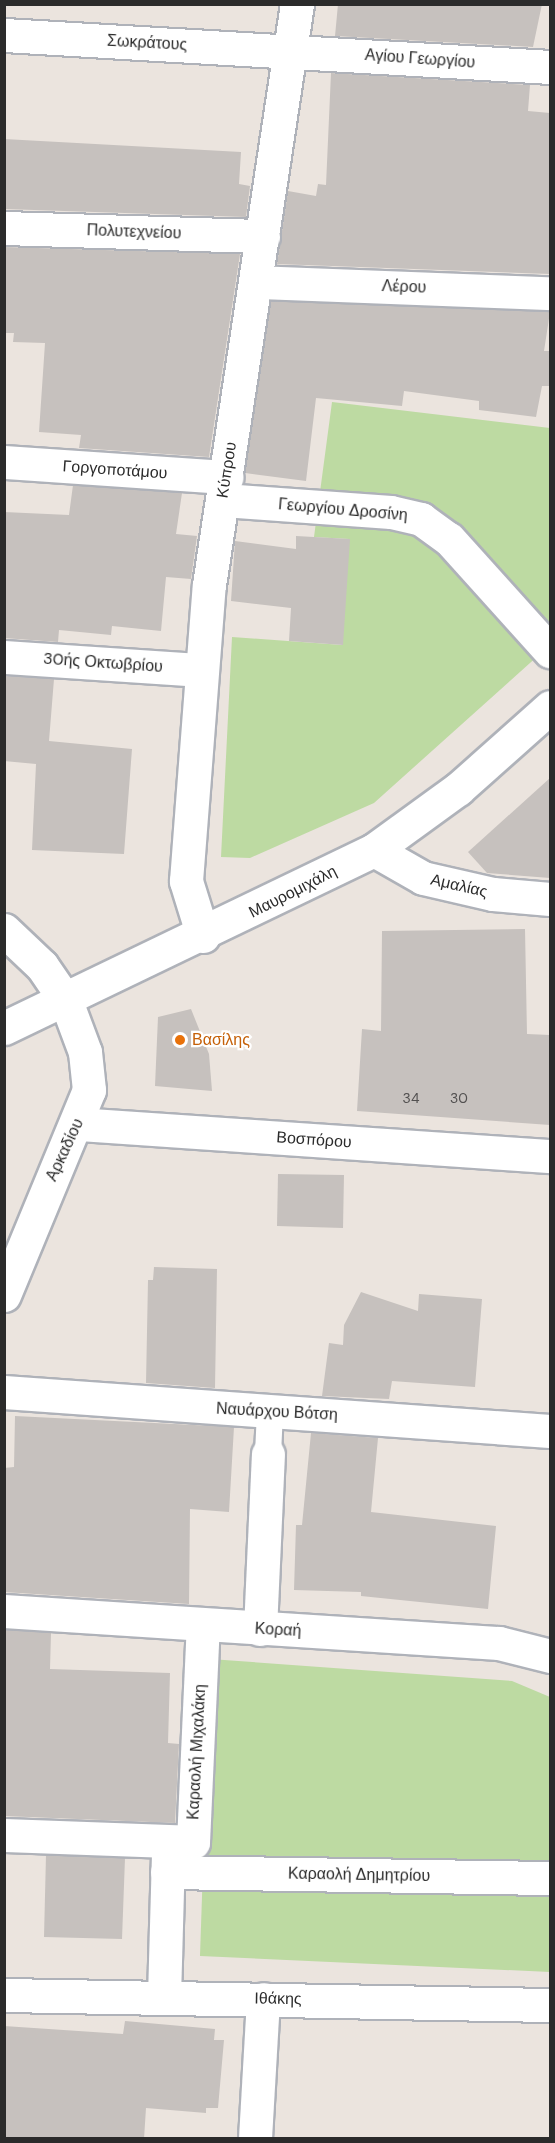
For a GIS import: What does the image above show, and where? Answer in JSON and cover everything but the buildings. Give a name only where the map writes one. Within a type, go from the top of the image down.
[{"type":"street","name":"Κύπρου","points":[[202,936],[186,881],[201,669],[224,489],[257,282],[297,4]]},
{"type":"street","name":"Σωκράτους","points":[[4,35],[289,50]]},
{"type":"street","name":"Αγίου Γεωργίου","points":[[289,50],[550,67]]},
{"type":"street","name":"Πολυτεχνείου","points":[[4,228],[263,236]]},
{"type":"street","name":"Λέρου","points":[[257,282],[550,293]]},
{"type":"street","name":"Γοργοποτάμου","points":[[4,462],[224,489]]},
{"type":"street","name":"Γεωργίου Δροσίνη","points":[[224,489],[391,512],[421,519],[449,539],[550,651]]},
{"type":"street","name":"30ής Οκτωβρίου","points":[[4,657],[201,669]]},
{"type":"street","name":"Μαυρομιχάλη","points":[[4,1028],[202,936],[374,850],[459,789],[550,707]]},
{"type":"street","name":"Αμαλίας","points":[[374,850],[423,878],[493,894],[550,899]]},
{"type":"street","name":"Αρκαδίου","points":[[4,930],[42,966],[66,1001],[90,1073],[78,1124],[4,1295]]},
{"type":"street","name":"Βοσπόρου","points":[[78,1124],[550,1156]]},
{"type":"street","name":"Ναυάρχου Βότση","points":[[4,1392],[550,1431]]},
{"type":"street","points":[[260,1629],[268,1454]]},
{"type":"street","name":"Κοραή","points":[[4,1611],[499,1643],[550,1656]]},
{"type":"street","name":"Καραολή Μιχαλάκη","points":[[168,1857],[193,1842],[203,1625]]},
{"type":"street","name":"Καραολή Δημητρίου","points":[[4,1835],[168,1857],[550,1878]]},
{"type":"street","points":[[164,1997],[168,1857]]},
{"type":"street","name":"Ιθάκης","points":[[4,1995],[550,2006]]},
{"type":"street","points":[[255,2139],[263,1999]]},
{"type":"lane","points":[[268,1454],[270,1412]]},
{"type":"green space","points":[[332,402],[550,428],[550,645],[374,803],[250,858],[221,857],[232,637],[342,645],[349,539],[314,537]]},
{"type":"green space","points":[[210,1659],[512,1681],[550,1697],[550,1972],[200,1956]]},
{"type":"place","name":"Βασίλης","points":[[180,1040]]}]
